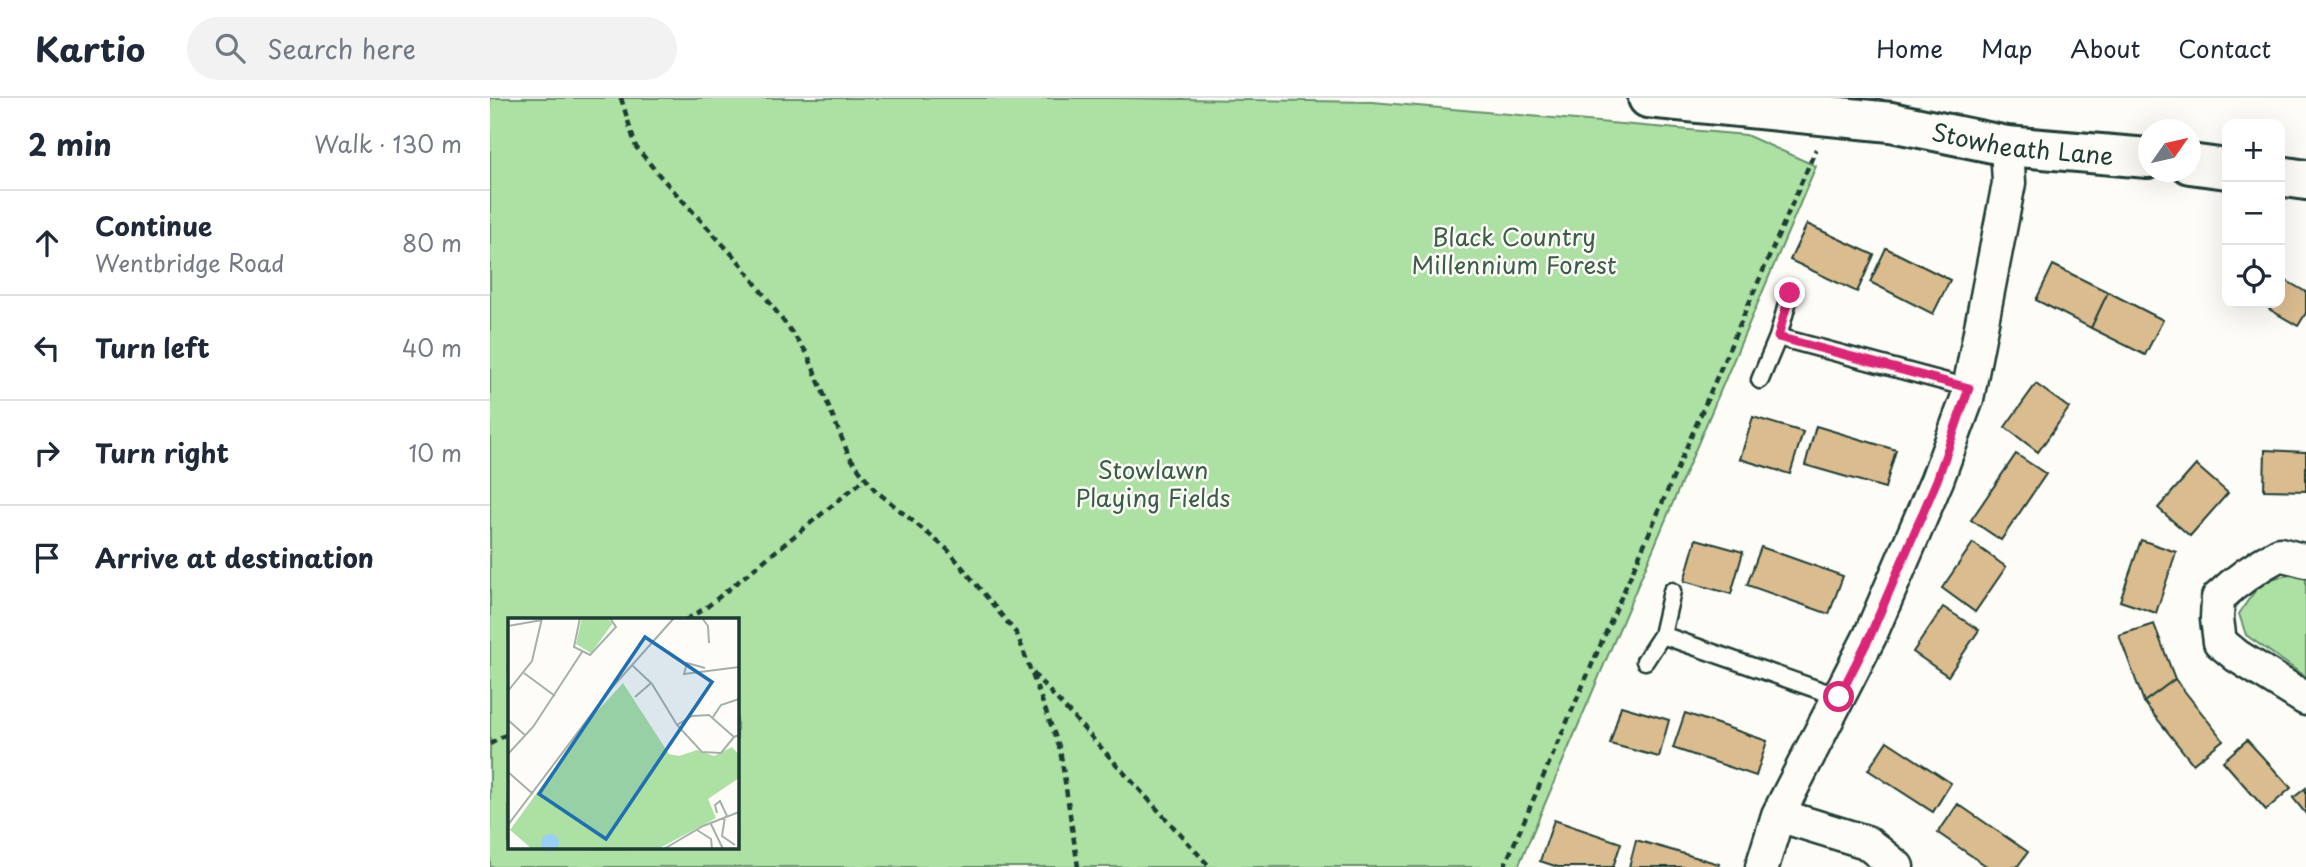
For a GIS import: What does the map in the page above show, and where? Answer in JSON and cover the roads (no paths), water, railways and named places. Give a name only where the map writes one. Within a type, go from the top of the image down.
[{"type":"street","name":"Stowheath Lane","points":[[1648,98],[1891,122],[2007,146],[2138,157]]},
{"type":"street","points":[[1762,867],[1778,815],[1870,636],[1937,480],[1969,388],[2009,183],[2007,146]]},
{"type":"street","points":[[2201,165],[2222,168]]},
{"type":"street","points":[[2285,177],[2306,180]]},
{"type":"street","points":[[2306,561],[2280,555],[2261,564],[2218,598],[2217,619],[2220,642],[2237,656],[2306,699]]},
{"type":"street","points":[[1778,815],[1866,842],[1897,867]]},
{"type":"lane","points":[[1760,380],[1778,337],[1790,293]]},
{"type":"lane","points":[[1778,337],[1969,388]]},
{"type":"lane","points":[[1645,661],[1662,635],[1672,591]]},
{"type":"lane","points":[[1662,635],[1839,697]]},
{"type":"park label","name":"Black Country Millennium Forest","points":[[1514,250]]},
{"type":"park label","name":"Stowlawn Playing Fields","points":[[1153,483]]}]
